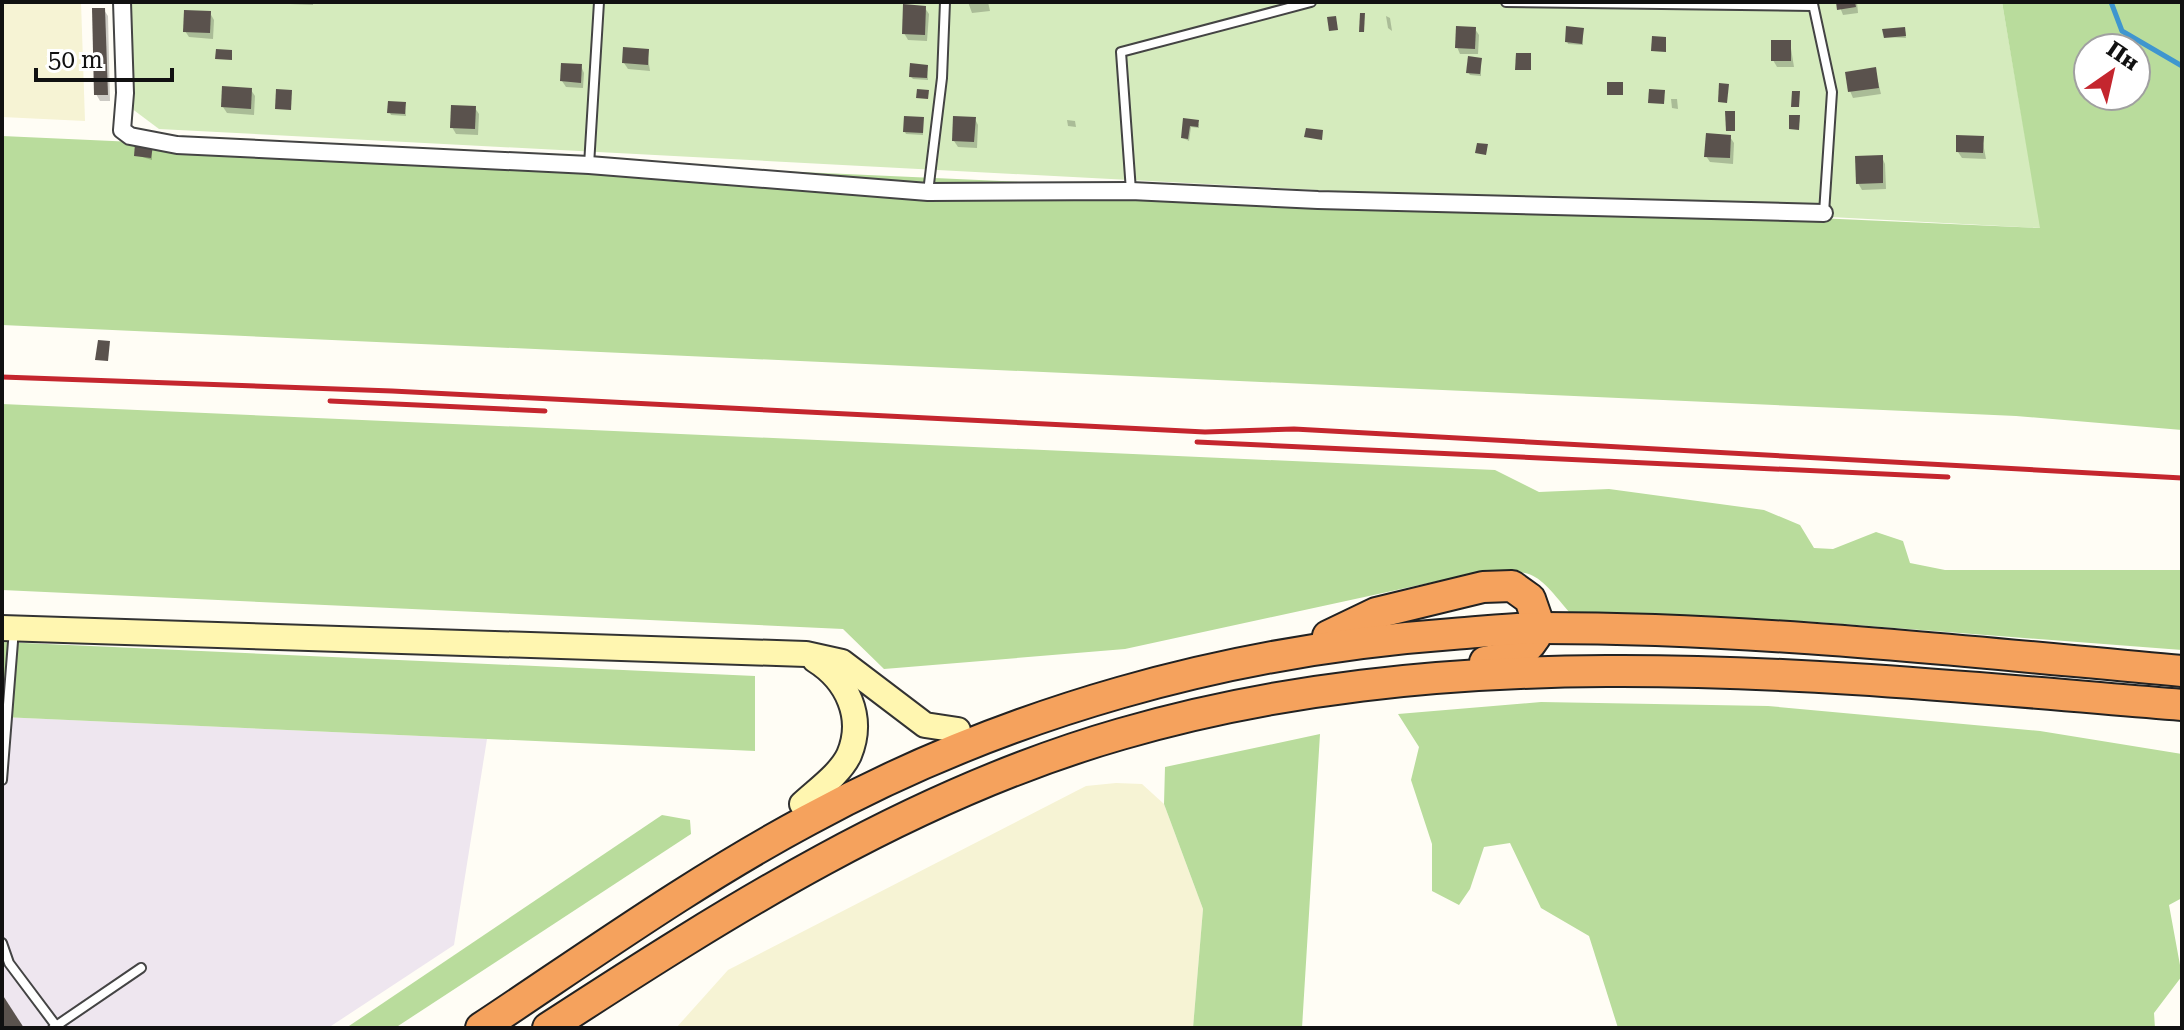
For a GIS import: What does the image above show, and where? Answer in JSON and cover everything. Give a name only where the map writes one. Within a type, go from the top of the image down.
[{"type":"highway","points":[[548,1028],[734,908],[842,848],[1000,777],[1117,735],[1218,708],[1397,681],[1518,655],[1531,646],[1540,628],[1530,599],[1512,586],[1483,587],[1376,613],[1298,650]]},
{"type":"highway","points":[[481,1028],[685,893],[809,819],[949,753],[1081,703],[1298,650],[1362,641],[1540,628],[1779,637],[2182,671]]},
{"type":"highway","points":[[1397,681],[1578,670],[1768,677],[2182,705]]},
{"type":"highway","points":[[685,893],[745,836],[802,804],[958,730],[1022,707],[1081,703]]},
{"type":"highway","points":[[562,1028],[590,1001]]},
{"type":"street","points":[[122,2],[125,93],[122,130],[130,136],[177,145],[589,165],[928,192],[1131,191],[1318,200],[1824,213]]},
{"type":"street","points":[[8,628],[806,654],[842,662],[925,725],[958,730]]},
{"type":"street","points":[[802,804],[849,756],[856,714],[832,670],[806,654]]},
{"type":"lane","points":[[589,165],[599,2]]},
{"type":"lane","points":[[928,192],[942,78],[945,2]]},
{"type":"lane","points":[[1131,191],[1121,52],[1311,2]]},
{"type":"lane","points":[[1506,2],[1813,4],[1832,92],[1824,213]]},
{"type":"lane","points":[[2,780],[8,628]]},
{"type":"lane","points":[[2,943],[9,963],[55,1027],[141,968]]},
{"type":"shaded area","points":[[2,2],[81,2],[85,121],[2,117]]},
{"type":"shaded area","points":[[2,717],[487,739],[454,945],[328,1028],[2,1028]]},
{"type":"shaded area","points":[[1142,784],[1164,804],[1203,909],[1193,1028],[676,1028],[728,970],[1086,786]]},
{"type":"green space","points":[[126,2],[2002,2],[2041,228],[159,129],[131,108]]},
{"type":"green space","points":[[2002,2],[2182,2],[2182,430],[2016,416],[2,325],[2,136],[2040,228]]},
{"type":"green space","points":[[2,404],[1495,470],[1539,492],[1609,489],[1764,510],[1800,525],[1814,548],[1833,549],[1876,532],[1903,541],[1910,563],[1945,570],[2182,570],[2182,650],[1817,622],[1570,613],[1542,582],[1515,571],[1484,571],[1125,649],[884,669],[843,629],[2,590]]},
{"type":"green space","points":[[2,642],[755,676],[755,751],[2,717]]},
{"type":"green space","points":[[1541,702],[1768,706],[2040,731],[2182,754],[2182,898],[2169,905],[2182,976],[2154,1013],[2155,1028],[1618,1028],[1589,936],[1541,908],[1510,843],[1484,847],[1470,889],[1459,905],[1432,891],[1432,844],[1411,780],[1419,747],[1398,714]]},
{"type":"green space","points":[[1320,734],[1302,1028],[1193,1028],[1203,909],[1164,804],[1165,767]]},
{"type":"green space","points":[[662,815],[690,820],[691,834],[395,1028],[346,1028]]},
{"type":"building","points":[[1836,2],[1855,2],[1856,7],[1837,10]]},
{"type":"building","points":[[903,4],[926,6],[925,35],[902,34]]},
{"type":"building","points":[[92,8],[105,8],[108,95],[94,95]]},
{"type":"building","points":[[184,10],[211,11],[210,33],[183,32]]},
{"type":"building","points":[[1360,13],[1365,13],[1364,32],[1359,32]]},
{"type":"building","points":[[1336,16],[1338,30],[1329,31],[1327,17]]},
{"type":"building","points":[[1456,26],[1476,27],[1475,49],[1455,48]]},
{"type":"building","points":[[1566,26],[1584,28],[1582,44],[1565,42]]},
{"type":"building","points":[[1905,27],[1906,36],[1884,38],[1882,29]]},
{"type":"building","points":[[1652,36],[1666,37],[1666,52],[1651,51]]},
{"type":"building","points":[[1771,40],[1791,40],[1791,61],[1771,61]]},
{"type":"building","points":[[623,47],[649,49],[648,65],[622,63]]},
{"type":"building","points":[[216,49],[232,50],[232,60],[215,59]]},
{"type":"building","points":[[1516,53],[1531,53],[1531,70],[1515,70]]},
{"type":"building","points":[[1468,56],[1482,58],[1480,74],[1466,73]]},
{"type":"building","points":[[561,63],[582,64],[581,83],[560,81]]},
{"type":"building","points":[[910,63],[928,65],[927,78],[909,77]]},
{"type":"building","points":[[1876,67],[1879,88],[1848,92],[1845,72]]},
{"type":"building","points":[[1607,82],[1623,82],[1623,95],[1607,95]]},
{"type":"building","points":[[1719,83],[1729,84],[1727,103],[1718,102]]},
{"type":"building","points":[[222,86],[252,88],[251,109],[221,107]]},
{"type":"building","points":[[276,89],[292,90],[291,110],[275,109]]},
{"type":"building","points":[[917,89],[929,90],[928,99],[916,98]]},
{"type":"building","points":[[1649,89],[1665,90],[1664,104],[1648,103]]},
{"type":"building","points":[[1792,91],[1800,91],[1799,107],[1791,107]]},
{"type":"building","points":[[388,101],[406,102],[405,114],[387,113]]},
{"type":"building","points":[[451,105],[476,106],[475,129],[450,128]]},
{"type":"building","points":[[1725,111],[1735,111],[1735,131],[1726,131]]},
{"type":"building","points":[[1789,115],[1800,115],[1799,130],[1789,129]]},
{"type":"building","points":[[904,116],[924,117],[923,133],[903,132]]},
{"type":"building","points":[[953,116],[976,117],[974,142],[952,141]]},
{"type":"building","points":[[1183,118],[1199,120],[1198,127],[1190,126],[1188,139],[1181,138]]},
{"type":"building","points":[[1306,128],[1323,130],[1322,140],[1304,137]]},
{"type":"building","points":[[1706,133],[1731,135],[1730,158],[1704,157]]},
{"type":"building","points":[[1956,135],[1984,136],[1983,153],[1956,152]]},
{"type":"building","points":[[1477,143],[1488,144],[1486,155],[1475,153]]},
{"type":"building","points":[[135,144],[153,146],[151,158],[134,156]]},
{"type":"building","points":[[1883,155],[1883,183],[1856,184],[1855,156]]},
{"type":"building","points":[[98,340],[110,341],[108,361],[95,360]]},
{"type":"building","points":[[2,994],[24,1028],[2,1028]]},
{"type":"waterway","points":[[2111,2],[2122,31],[2182,66]]},
{"type":"railway","points":[[2,377],[392,391],[1205,432],[1294,429],[2182,478]]},
{"type":"railway","points":[[330,401],[545,411]]},
{"type":"railway","points":[[1197,442],[1948,477]]}]
